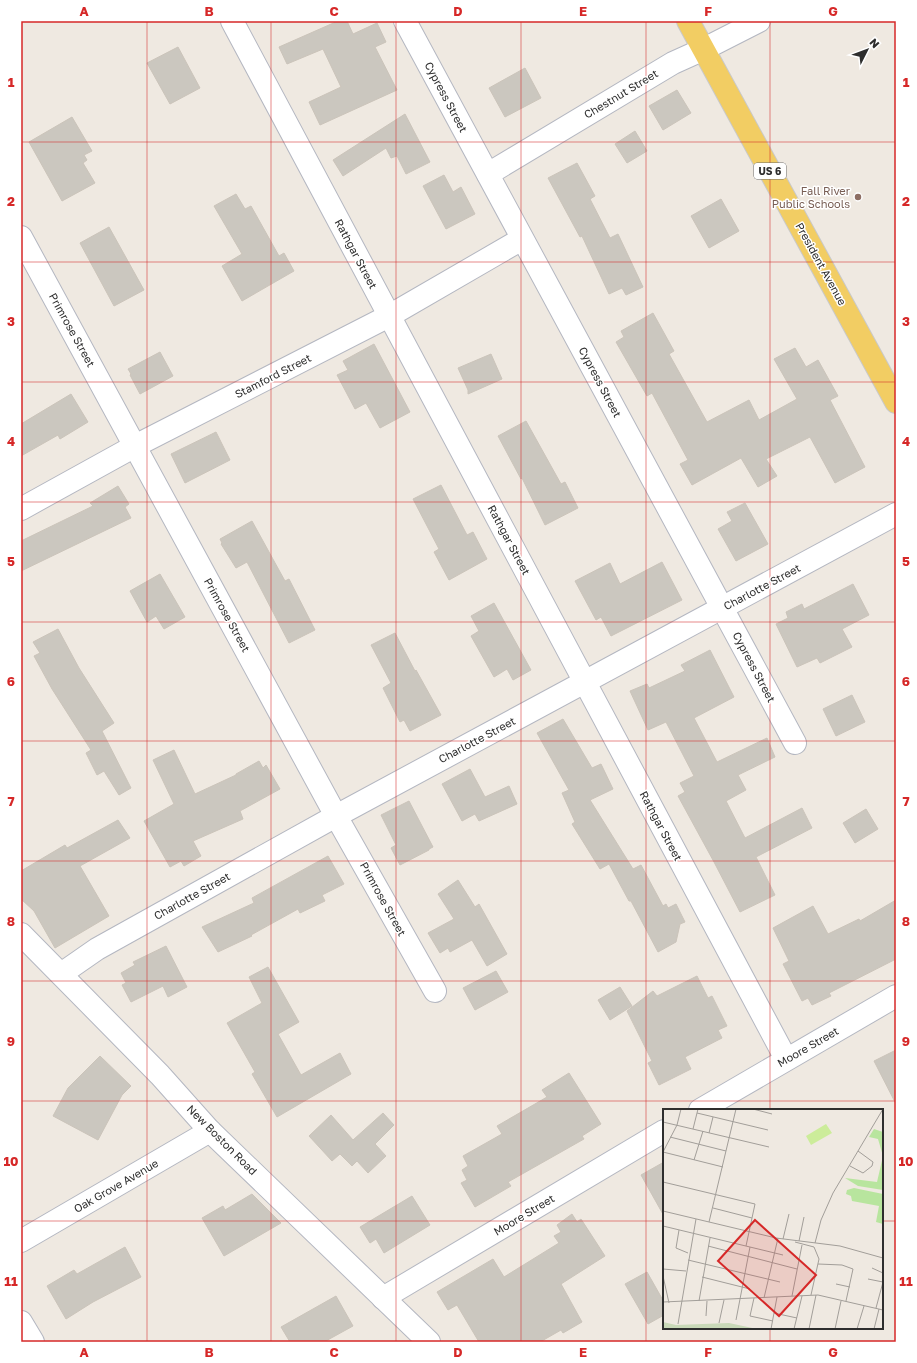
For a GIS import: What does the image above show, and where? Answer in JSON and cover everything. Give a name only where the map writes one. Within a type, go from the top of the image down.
[{"type":"main road","name":"President Avenue","points":[[688,21],[896,402]]},
{"type":"street","name":"Rathgar Street","points":[[232,21],[786,1060]]},
{"type":"street","name":"Cypress Street","points":[[405,21],[795,743]]},
{"type":"street","name":"Chestnut Street","points":[[488,174],[673,63],[759,21]]},
{"type":"street","name":"Primrose Street","points":[[21,237],[336,816],[435,991]]},
{"type":"street","name":"Stamford Street","points":[[21,509],[135,446],[389,316],[522,238]]},
{"type":"street","name":"Charlotte Street","points":[[61,974],[97,949],[336,816],[896,514]]},
{"type":"street","name":"New Boston Road","points":[[21,934],[160,1075],[210,1131],[429,1342]]},
{"type":"street","name":"Moore Street","points":[[702,1109],[896,996]]},
{"type":"street","name":"Oak Grove Avenue","points":[[21,1241],[210,1131]]},
{"type":"street","name":"Moore Street","points":[[383,1298],[663,1133]]},
{"type":"street","points":[[21,1322],[33,1342]]},
{"type":"building","points":[[338,21],[347,21],[353,34],[377,23],[386,42],[375,47],[397,90],[320,125],[309,102],[341,87],[323,49],[287,64],[279,47]]},
{"type":"building","points":[[178,47],[200,88],[170,104],[147,63]]},
{"type":"building","points":[[525,68],[541,98],[505,117],[489,88]]},
{"type":"building","points":[[677,90],[691,113],[663,130],[649,106]]},
{"type":"building","points":[[405,114],[430,162],[406,174],[397,156],[391,158],[386,148],[343,176],[333,160]]},
{"type":"building","points":[[72,117],[92,151],[84,155],[87,160],[83,163],[95,183],[62,201],[29,142]]},
{"type":"building","points":[[635,131],[647,151],[627,163],[615,144]]},
{"type":"building","points":[[577,163],[595,196],[590,199],[610,238],[618,234],[643,287],[626,295],[622,288],[609,294],[582,236],[580,237],[548,178]]},
{"type":"building","points":[[444,175],[453,192],[461,187],[475,214],[446,229],[423,186]]},
{"type":"building","points":[[236,194],[245,209],[251,206],[279,256],[284,253],[294,271],[242,301],[222,266],[242,254],[214,206]]},
{"type":"building","points":[[721,199],[739,231],[709,248],[691,216]]},
{"type":"building","points":[[109,227],[144,290],[114,306],[80,243]]},
{"type":"building","points":[[653,313],[674,351],[669,354],[707,422],[749,400],[759,420],[797,399],[774,359],[795,348],[806,367],[818,360],[838,396],[830,400],[865,467],[835,483],[810,437],[766,459],[777,476],[758,487],[741,458],[692,485],[680,464],[688,460],[652,393],[647,396],[616,342],[624,337],[621,331]]},
{"type":"building","points":[[374,344],[410,412],[380,428],[366,403],[355,409],[337,375],[348,370],[343,361]]},
{"type":"building","points":[[160,352],[173,376],[140,394],[128,369]]},
{"type":"building","points":[[491,354],[502,379],[468,394],[468,390],[458,368]]},
{"type":"building","points":[[71,394],[88,422],[60,439],[58,435],[21,456],[21,424]]},
{"type":"building","points":[[526,421],[561,484],[565,482],[578,508],[545,525],[522,478],[521,479],[498,436]]},
{"type":"building","points":[[216,432],[230,460],[185,483],[171,454]]},
{"type":"building","points":[[441,485],[467,535],[473,532],[487,559],[449,580],[434,552],[439,549],[413,499]]},
{"type":"building","points":[[118,486],[129,504],[125,507],[131,518],[21,571],[21,541],[93,506],[90,503]]},
{"type":"building","points":[[745,503],[768,544],[736,561],[718,529],[732,521],[727,512]]},
{"type":"building","points":[[252,521],[285,581],[289,579],[315,630],[289,643],[247,562],[236,568],[221,544],[220,539]]},
{"type":"building","points":[[662,562],[682,600],[611,636],[601,617],[596,620],[575,581],[610,563],[620,584]]},
{"type":"building","points":[[160,574],[185,617],[164,629],[156,616],[147,622],[130,591]]},
{"type":"building","points":[[853,584],[869,615],[842,629],[852,647],[820,663],[817,658],[797,667],[776,624],[788,618],[786,612],[802,604],[804,609]]},
{"type":"building","points":[[494,603],[531,670],[513,680],[507,669],[494,677],[471,636],[479,631],[471,616]]},
{"type":"building","points":[[58,629],[79,668],[114,723],[102,731],[131,788],[119,795],[104,771],[97,775],[86,753],[91,750],[52,689],[34,656],[40,653],[33,642]]},
{"type":"building","points":[[395,633],[441,715],[410,731],[404,720],[400,722],[383,688],[391,683],[371,645]]},
{"type":"building","points":[[710,650],[734,697],[694,718],[717,762],[767,738],[775,757],[738,775],[746,790],[726,801],[745,838],[802,808],[812,828],[756,857],[775,895],[740,912],[678,796],[685,792],[680,783],[694,776],[666,722],[648,730],[630,691],[647,684],[649,688],[685,671],[681,665]]},
{"type":"building","points":[[852,695],[865,722],[836,736],[823,709]]},
{"type":"building","points":[[563,719],[592,768],[601,764],[613,789],[590,800],[633,869],[641,865],[663,906],[666,904],[668,908],[676,904],[685,922],[680,924],[676,942],[658,952],[631,901],[629,901],[609,864],[600,869],[572,824],[575,822],[562,793],[569,790],[537,733]]},
{"type":"building","points":[[174,750],[195,794],[236,775],[259,761],[263,768],[266,765],[280,789],[240,811],[243,819],[193,841],[201,856],[184,866],[181,861],[170,867],[144,821],[174,804],[153,760]]},
{"type":"building","points":[[470,769],[485,797],[509,786],[517,804],[479,821],[475,814],[462,821],[442,784]]},
{"type":"building","points":[[409,801],[433,847],[400,865],[391,848],[396,845],[381,815]]},
{"type":"building","points":[[866,809],[878,829],[855,843],[843,823]]},
{"type":"building","points":[[118,820],[130,838],[80,866],[109,916],[55,948],[34,911],[21,899],[21,871],[65,845],[67,848]]},
{"type":"building","points":[[328,856],[344,884],[322,895],[325,901],[300,913],[298,909],[251,935],[252,936],[218,952],[202,927],[254,903],[252,898]]},
{"type":"building","points":[[458,880],[475,907],[479,904],[507,954],[487,966],[472,940],[450,952],[448,948],[440,953],[428,933],[454,919],[438,894]]},
{"type":"building","points":[[896,900],[896,959],[829,993],[831,996],[812,1005],[808,998],[802,1001],[783,964],[789,961],[773,928],[813,906],[828,934],[859,919],[860,921]]},
{"type":"building","points":[[166,946],[187,987],[168,997],[163,986],[131,1002],[122,985],[126,983],[121,973],[135,965],[133,962]]},
{"type":"building","points":[[268,967],[299,1022],[278,1034],[301,1075],[340,1053],[351,1074],[277,1117],[252,1074],[255,1072],[227,1023],[262,1003],[249,977]]},
{"type":"building","points":[[496,971],[508,992],[475,1010],[463,988]]},
{"type":"building","points":[[697,976],[708,998],[712,996],[727,1026],[718,1030],[722,1038],[685,1057],[691,1069],[659,1085],[648,1063],[652,1061],[627,1011],[653,991],[657,996]]},
{"type":"building","points":[[620,987],[632,1006],[610,1020],[598,1000]]},
{"type":"building","points":[[896,1050],[896,1104],[874,1061]]},
{"type":"building","points":[[100,1056],[131,1086],[122,1095],[98,1140],[53,1116],[68,1088]]},
{"type":"building","points":[[569,1073],[601,1124],[582,1136],[584,1139],[508,1182],[511,1186],[475,1207],[461,1183],[467,1180],[462,1170],[468,1166],[463,1156],[502,1134],[497,1126],[547,1097],[542,1090]]},
{"type":"building","points":[[383,1113],[394,1125],[375,1144],[386,1156],[368,1173],[357,1161],[352,1166],[340,1154],[332,1161],[309,1136],[331,1115],[353,1140]]},
{"type":"building","points":[[663,1163],[663,1214],[641,1175]]},
{"type":"building","points":[[252,1194],[281,1223],[224,1256],[202,1218],[223,1206],[225,1210]]},
{"type":"building","points":[[412,1196],[430,1225],[384,1253],[376,1239],[370,1243],[360,1227]]},
{"type":"building","points":[[572,1214],[577,1222],[581,1219],[605,1256],[561,1284],[582,1322],[563,1333],[561,1330],[540,1342],[479,1342],[457,1305],[448,1310],[437,1292],[493,1259],[504,1277],[559,1243],[554,1236],[561,1232],[557,1225]]},
{"type":"building","points":[[125,1247],[141,1277],[93,1302],[66,1319],[47,1286],[74,1270],[77,1274]]},
{"type":"building","points":[[647,1272],[663,1300],[663,1316],[648,1324],[625,1284]]},
{"type":"building","points":[[336,1296],[353,1326],[324,1342],[290,1342],[281,1327]]},
{"type":"place","name":"Fall River Public Schools","points":[[858,197]]}]
